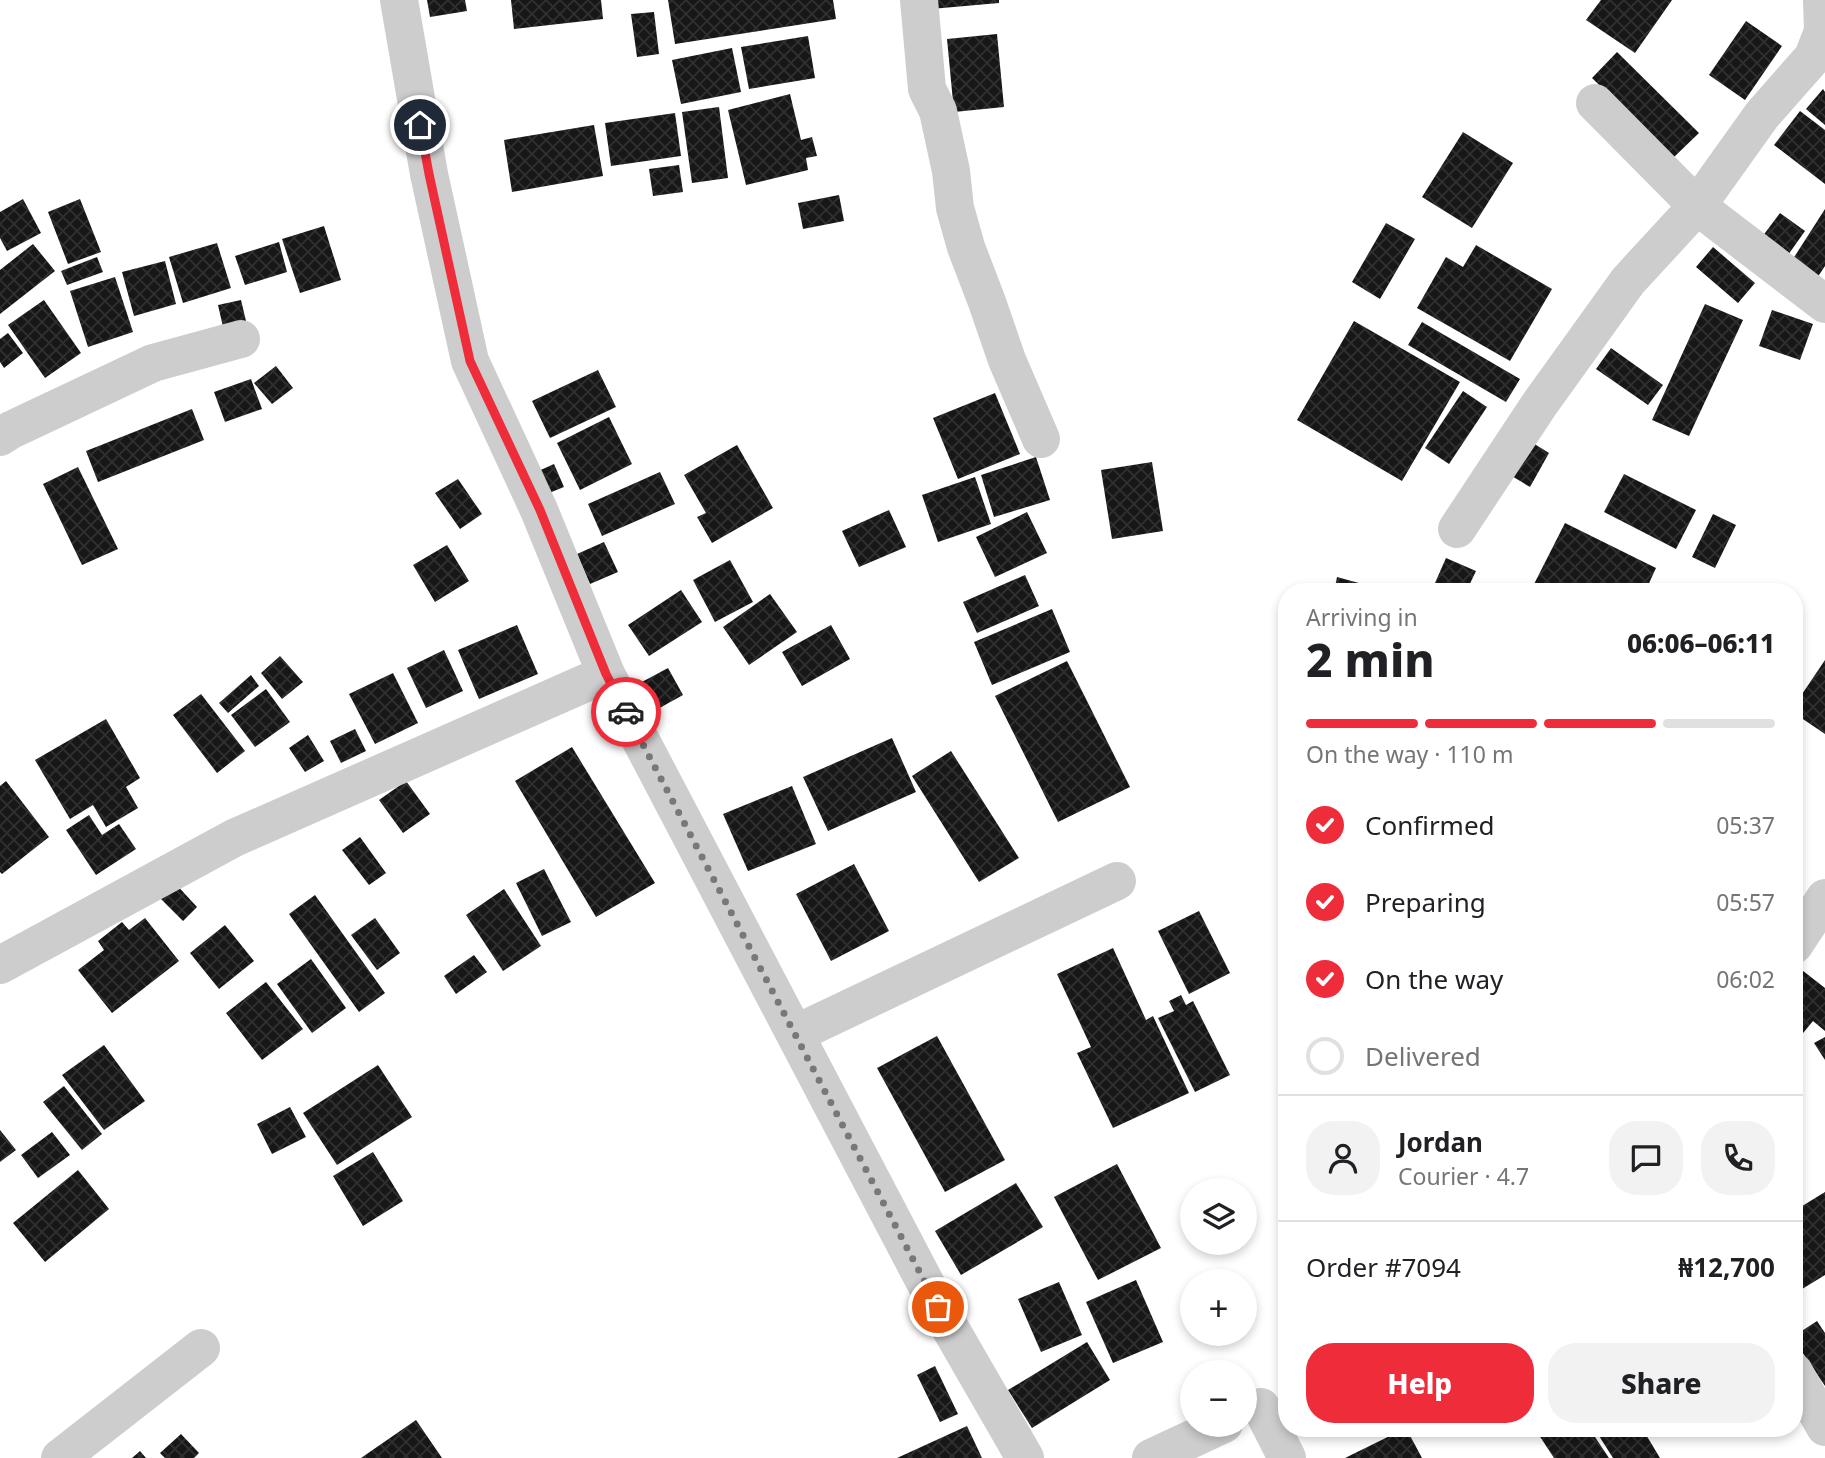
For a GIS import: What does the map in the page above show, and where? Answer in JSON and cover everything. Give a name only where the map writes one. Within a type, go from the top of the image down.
[{"type":"street","points":[[399,0],[429,174],[470,361],[540,510],[606,674],[938,1307],[1025,1458]]},
{"type":"street","points":[[919,0],[927,89],[938,111],[951,171],[955,208],[966,247],[1007,360],[1041,439]]},
{"type":"street","points":[[1457,529],[1539,405],[1628,281],[1697,206],[1762,116],[1813,57],[1822,31],[1822,0]]},
{"type":"street","points":[[1595,103],[1697,206],[1825,304]]},
{"type":"street","points":[[0,437],[153,363],[242,339]]},
{"type":"street","points":[[0,965],[234,838],[606,674]]},
{"type":"street","points":[[795,1034],[1117,881]]},
{"type":"street","points":[[1803,931],[1825,898]]},
{"type":"street","points":[[1803,952],[1825,926]]},
{"type":"street","points":[[60,1458],[201,1348]]},
{"type":"street","points":[[1803,1388],[1825,1427]]},
{"type":"street","points":[[1264,1407],[1287,1458]]},
{"type":"street","points":[[1152,1458],[1196,1437]]},
{"type":"building","points":[[427,0],[465,0],[467,11],[430,17]]},
{"type":"building","points":[[511,0],[601,0],[603,19],[514,29]]},
{"type":"building","points":[[668,0],[833,0],[836,19],[675,44]]},
{"type":"building","points":[[930,0],[999,0],[999,3],[931,9]]},
{"type":"building","points":[[1601,0],[1672,0],[1635,53],[1586,20]]},
{"type":"building","points":[[654,12],[659,54],[637,57],[631,14]]},
{"type":"building","points":[[1746,21],[1782,46],[1745,100],[1709,75]]},
{"type":"building","points":[[997,34],[1004,107],[954,112],[947,39]]},
{"type":"building","points":[[808,36],[815,78],[749,89],[741,47]]},
{"type":"building","points":[[732,48],[741,92],[681,104],[672,60]]},
{"type":"building","points":[[1617,52],[1699,133],[1673,158],[1592,78]]},
{"type":"building","points":[[1823,89],[1825,92],[1825,125],[1806,109]]},
{"type":"building","points":[[790,94],[801,140],[812,137],[817,156],[806,158],[808,170],[746,185],[728,110]]},
{"type":"building","points":[[719,107],[728,178],[692,183],[682,112]]},
{"type":"building","points":[[1800,111],[1825,130],[1825,184],[1774,145]]},
{"type":"building","points":[[675,113],[681,156],[611,166],[605,123]]},
{"type":"building","points":[[594,125],[603,176],[512,192],[504,140]]},
{"type":"building","points":[[1463,132],[1513,163],[1472,228],[1422,197]]},
{"type":"building","points":[[679,165],[683,192],[653,196],[649,169]]},
{"type":"building","points":[[839,195],[844,221],[803,229],[798,203]]},
{"type":"building","points":[[23,199],[41,233],[7,251],[0,238],[0,212]]},
{"type":"building","points":[[80,199],[101,252],[68,264],[48,212]]},
{"type":"building","points":[[1825,209],[1825,266],[1817,278],[1791,262]]},
{"type":"building","points":[[1780,213],[1805,231],[1788,255],[1762,237]]},
{"type":"building","points":[[1386,223],[1415,239],[1380,299],[1352,282]]},
{"type":"building","points":[[324,226],[341,280],[300,293],[282,239]]},
{"type":"building","points":[[279,242],[287,272],[245,285],[235,256]]},
{"type":"building","points":[[217,243],[231,288],[183,303],[169,257]]},
{"type":"building","points":[[33,244],[55,271],[0,314],[0,270]]},
{"type":"building","points":[[1476,245],[1552,289],[1510,361],[1417,308],[1446,257],[1463,267]]},
{"type":"building","points":[[1713,247],[1755,283],[1738,303],[1696,267]]},
{"type":"building","points":[[97,257],[103,272],[67,285],[61,271]]},
{"type":"building","points":[[165,261],[176,304],[134,316],[122,272]]},
{"type":"building","points":[[115,277],[133,332],[88,347],[70,291]]},
{"type":"building","points":[[44,300],[81,353],[45,378],[8,325]]},
{"type":"building","points":[[241,300],[246,321],[223,327],[218,305]]},
{"type":"building","points":[[1705,304],[1743,320],[1689,436],[1652,420]]},
{"type":"building","points":[[1772,310],[1813,324],[1800,360],[1759,346]]},
{"type":"building","points":[[1354,321],[1460,382],[1402,481],[1297,420]]},
{"type":"building","points":[[1422,322],[1520,379],[1506,402],[1408,345]]},
{"type":"building","points":[[8,333],[23,353],[4,368],[0,362],[0,339]]},
{"type":"building","points":[[1611,348],[1663,385],[1648,405],[1596,369]]},
{"type":"building","points":[[276,366],[293,388],[272,404],[254,383]]},
{"type":"building","points":[[598,370],[616,407],[550,438],[532,401]]},
{"type":"building","points":[[251,379],[262,409],[225,422],[214,392]]},
{"type":"building","points":[[1463,391],[1487,407],[1449,464],[1425,448]]},
{"type":"building","points":[[995,393],[1020,454],[958,479],[933,418]]},
{"type":"building","points":[[192,409],[204,440],[98,482],[86,451]]},
{"type":"building","points":[[609,417],[632,464],[580,490],[557,443]]},
{"type":"building","points":[[1525,438],[1549,453],[1530,487],[1505,472]]},
{"type":"building","points":[[737,445],[773,508],[712,543],[697,517],[706,513],[684,475]]},
{"type":"building","points":[[1036,457],[1050,500],[994,517],[981,475]]},
{"type":"building","points":[[1152,462],[1163,531],[1112,539],[1101,470]]},
{"type":"building","points":[[554,464],[564,487],[544,495],[534,473]]},
{"type":"building","points":[[78,467],[118,549],[82,565],[43,484]]},
{"type":"building","points":[[660,472],[675,504],[602,536],[588,504]]},
{"type":"building","points":[[1624,474],[1696,510],[1676,549],[1604,512]]},
{"type":"building","points":[[975,477],[991,524],[938,542],[922,495]]},
{"type":"building","points":[[458,479],[482,514],[460,529],[435,493]]},
{"type":"building","points":[[889,510],[906,547],[859,567],[842,531]]},
{"type":"building","points":[[1027,512],[1047,553],[995,577],[976,537]]},
{"type":"building","points":[[1713,514],[1736,525],[1715,568],[1692,557]]},
{"type":"building","points":[[1565,523],[1656,568],[1649,583],[1535,583]]},
{"type":"building","points":[[604,542],[618,572],[590,584],[577,554]]},
{"type":"building","points":[[447,545],[469,581],[435,602],[413,565]]},
{"type":"building","points":[[1446,558],[1476,571],[1470,583],[1435,583]]},
{"type":"building","points":[[730,560],[753,602],[715,622],[693,580]]},
{"type":"building","points":[[1025,575],[1039,606],[977,633],[963,602]]},
{"type":"building","points":[[1337,577],[1359,583],[1336,583]]},
{"type":"building","points":[[681,590],[702,622],[649,656],[628,625]]},
{"type":"building","points":[[770,594],[797,632],[749,665],[723,627]]},
{"type":"building","points":[[1052,609],[1070,652],[992,685],[974,642]]},
{"type":"building","points":[[517,625],[538,674],[479,699],[458,650]]},
{"type":"building","points":[[831,625],[850,659],[802,686],[782,652]]},
{"type":"building","points":[[444,650],[463,691],[426,708],[407,668]]},
{"type":"building","points":[[280,656],[303,682],[282,699],[261,673]]},
{"type":"building","points":[[1825,660],[1825,734],[1803,719],[1803,693]]},
{"type":"building","points":[[1067,661],[1130,787],[1058,822],[995,696]]},
{"type":"building","points":[[668,668],[683,695],[656,710],[640,683]]},
{"type":"building","points":[[393,673],[418,723],[375,744],[349,694]]},
{"type":"building","points":[[251,675],[259,686],[228,713],[219,703]]},
{"type":"building","points":[[266,689],[290,722],[255,747],[231,715]]},
{"type":"building","points":[[201,694],[245,751],[217,773],[173,715]]},
{"type":"building","points":[[106,719],[140,778],[126,787],[138,808],[106,827],[93,805],[70,819],[35,760]]},
{"type":"building","points":[[355,729],[366,751],[341,763],[330,741]]},
{"type":"building","points":[[308,735],[324,761],[305,772],[289,748]]},
{"type":"building","points":[[892,738],[916,792],[828,831],[803,777]]},
{"type":"building","points":[[572,747],[655,883],[596,917],[515,781]]},
{"type":"building","points":[[951,751],[1019,858],[979,882],[912,776]]},
{"type":"building","points":[[6,781],[49,837],[2,874],[0,786]]},
{"type":"building","points":[[406,781],[430,814],[403,833],[379,800]]},
{"type":"building","points":[[792,786],[816,844],[748,871],[723,814]]},
{"type":"building","points":[[89,815],[102,835],[119,824],[136,849],[96,875],[66,830]]},
{"type":"building","points":[[360,837],[386,873],[369,885],[342,850]]},
{"type":"building","points":[[854,864],[889,931],[831,961],[796,894]]},
{"type":"building","points":[[544,869],[571,922],[542,936],[516,883]]},
{"type":"building","points":[[173,881],[197,907],[183,921],[158,896]]},
{"type":"building","points":[[504,889],[541,946],[503,971],[466,915]]},
{"type":"building","points":[[315,895],[385,993],[359,1012],[289,914]]},
{"type":"building","points":[[1199,911],[1230,973],[1189,994],[1158,931]]},
{"type":"building","points":[[145,918],[179,961],[112,1013],[78,970],[104,950],[98,941],[122,922],[129,930]]},
{"type":"building","points":[[375,918],[400,953],[377,970],[351,935]]},
{"type":"building","points":[[225,925],[254,961],[219,989],[190,953]]},
{"type":"building","points":[[1113,948],[1146,1020],[1153,1016],[1189,1093],[1113,1128],[1077,1053],[1091,1047],[1057,974]]},
{"type":"building","points":[[474,955],[487,972],[456,994],[444,976]]},
{"type":"building","points":[[311,959],[346,1008],[312,1033],[277,984]]},
{"type":"building","points":[[1803,971],[1825,988],[1825,1031],[1813,1021],[1803,1033]]},
{"type":"building","points":[[266,982],[303,1029],[262,1060],[226,1013]]},
{"type":"building","points":[[1181,995],[1186,1005],[1193,1001],[1230,1075],[1195,1092],[1158,1018],[1174,1011],[1169,1001]]},
{"type":"building","points":[[937,1036],[1005,1160],[945,1192],[877,1068]]},
{"type":"building","points":[[1825,1037],[1825,1060],[1814,1043]]},
{"type":"building","points":[[104,1045],[145,1101],[104,1130],[62,1075]]},
{"type":"building","points":[[378,1065],[412,1117],[337,1165],[303,1113]]},
{"type":"building","points":[[64,1086],[102,1134],[82,1150],[43,1102]]},
{"type":"building","points":[[290,1107],[306,1137],[272,1154],[257,1124]]},
{"type":"building","points":[[0,1130],[16,1150],[0,1162]]},
{"type":"building","points":[[52,1132],[70,1155],[38,1178],[21,1155]]},
{"type":"building","points":[[373,1152],[403,1201],[363,1226],[333,1176]]},
{"type":"building","points":[[1117,1164],[1161,1248],[1098,1280],[1054,1197]]},
{"type":"building","points":[[78,1170],[109,1209],[45,1262],[13,1223]]},
{"type":"building","points":[[1016,1183],[1043,1227],[961,1275],[935,1231]]},
{"type":"building","points":[[1825,1192],[1825,1275],[1803,1288],[1803,1205]]},
{"type":"building","points":[[1136,1280],[1163,1342],[1113,1363],[1086,1302]]},
{"type":"building","points":[[1059,1282],[1082,1335],[1041,1352],[1018,1299]]},
{"type":"building","points":[[1817,1321],[1825,1333],[1825,1386],[1803,1353],[1803,1330]]},
{"type":"building","points":[[1087,1342],[1110,1380],[1032,1428],[1008,1390]]},
{"type":"building","points":[[935,1366],[958,1414],[940,1422],[917,1375]]},
{"type":"building","points":[[416,1420],[442,1458],[361,1458]]},
{"type":"building","points":[[967,1426],[982,1458],[897,1458]]},
{"type":"building","points":[[181,1434],[199,1453],[194,1458],[165,1458],[160,1453]]},
{"type":"building","points":[[1388,1437],[1411,1437],[1422,1458],[1345,1458]]},
{"type":"building","points":[[1540,1437],[1595,1437],[1609,1458],[1554,1458]]},
{"type":"building","points":[[1600,1437],[1647,1437],[1660,1458],[1613,1458]]},
{"type":"building","points":[[140,1451],[146,1458],[132,1458]]},
{"type":"way so far","points":[[626,712],[938,1307]]},
{"type":"route","points":[[420,125],[470,361],[540,510],[606,674],[626,712]]}]
